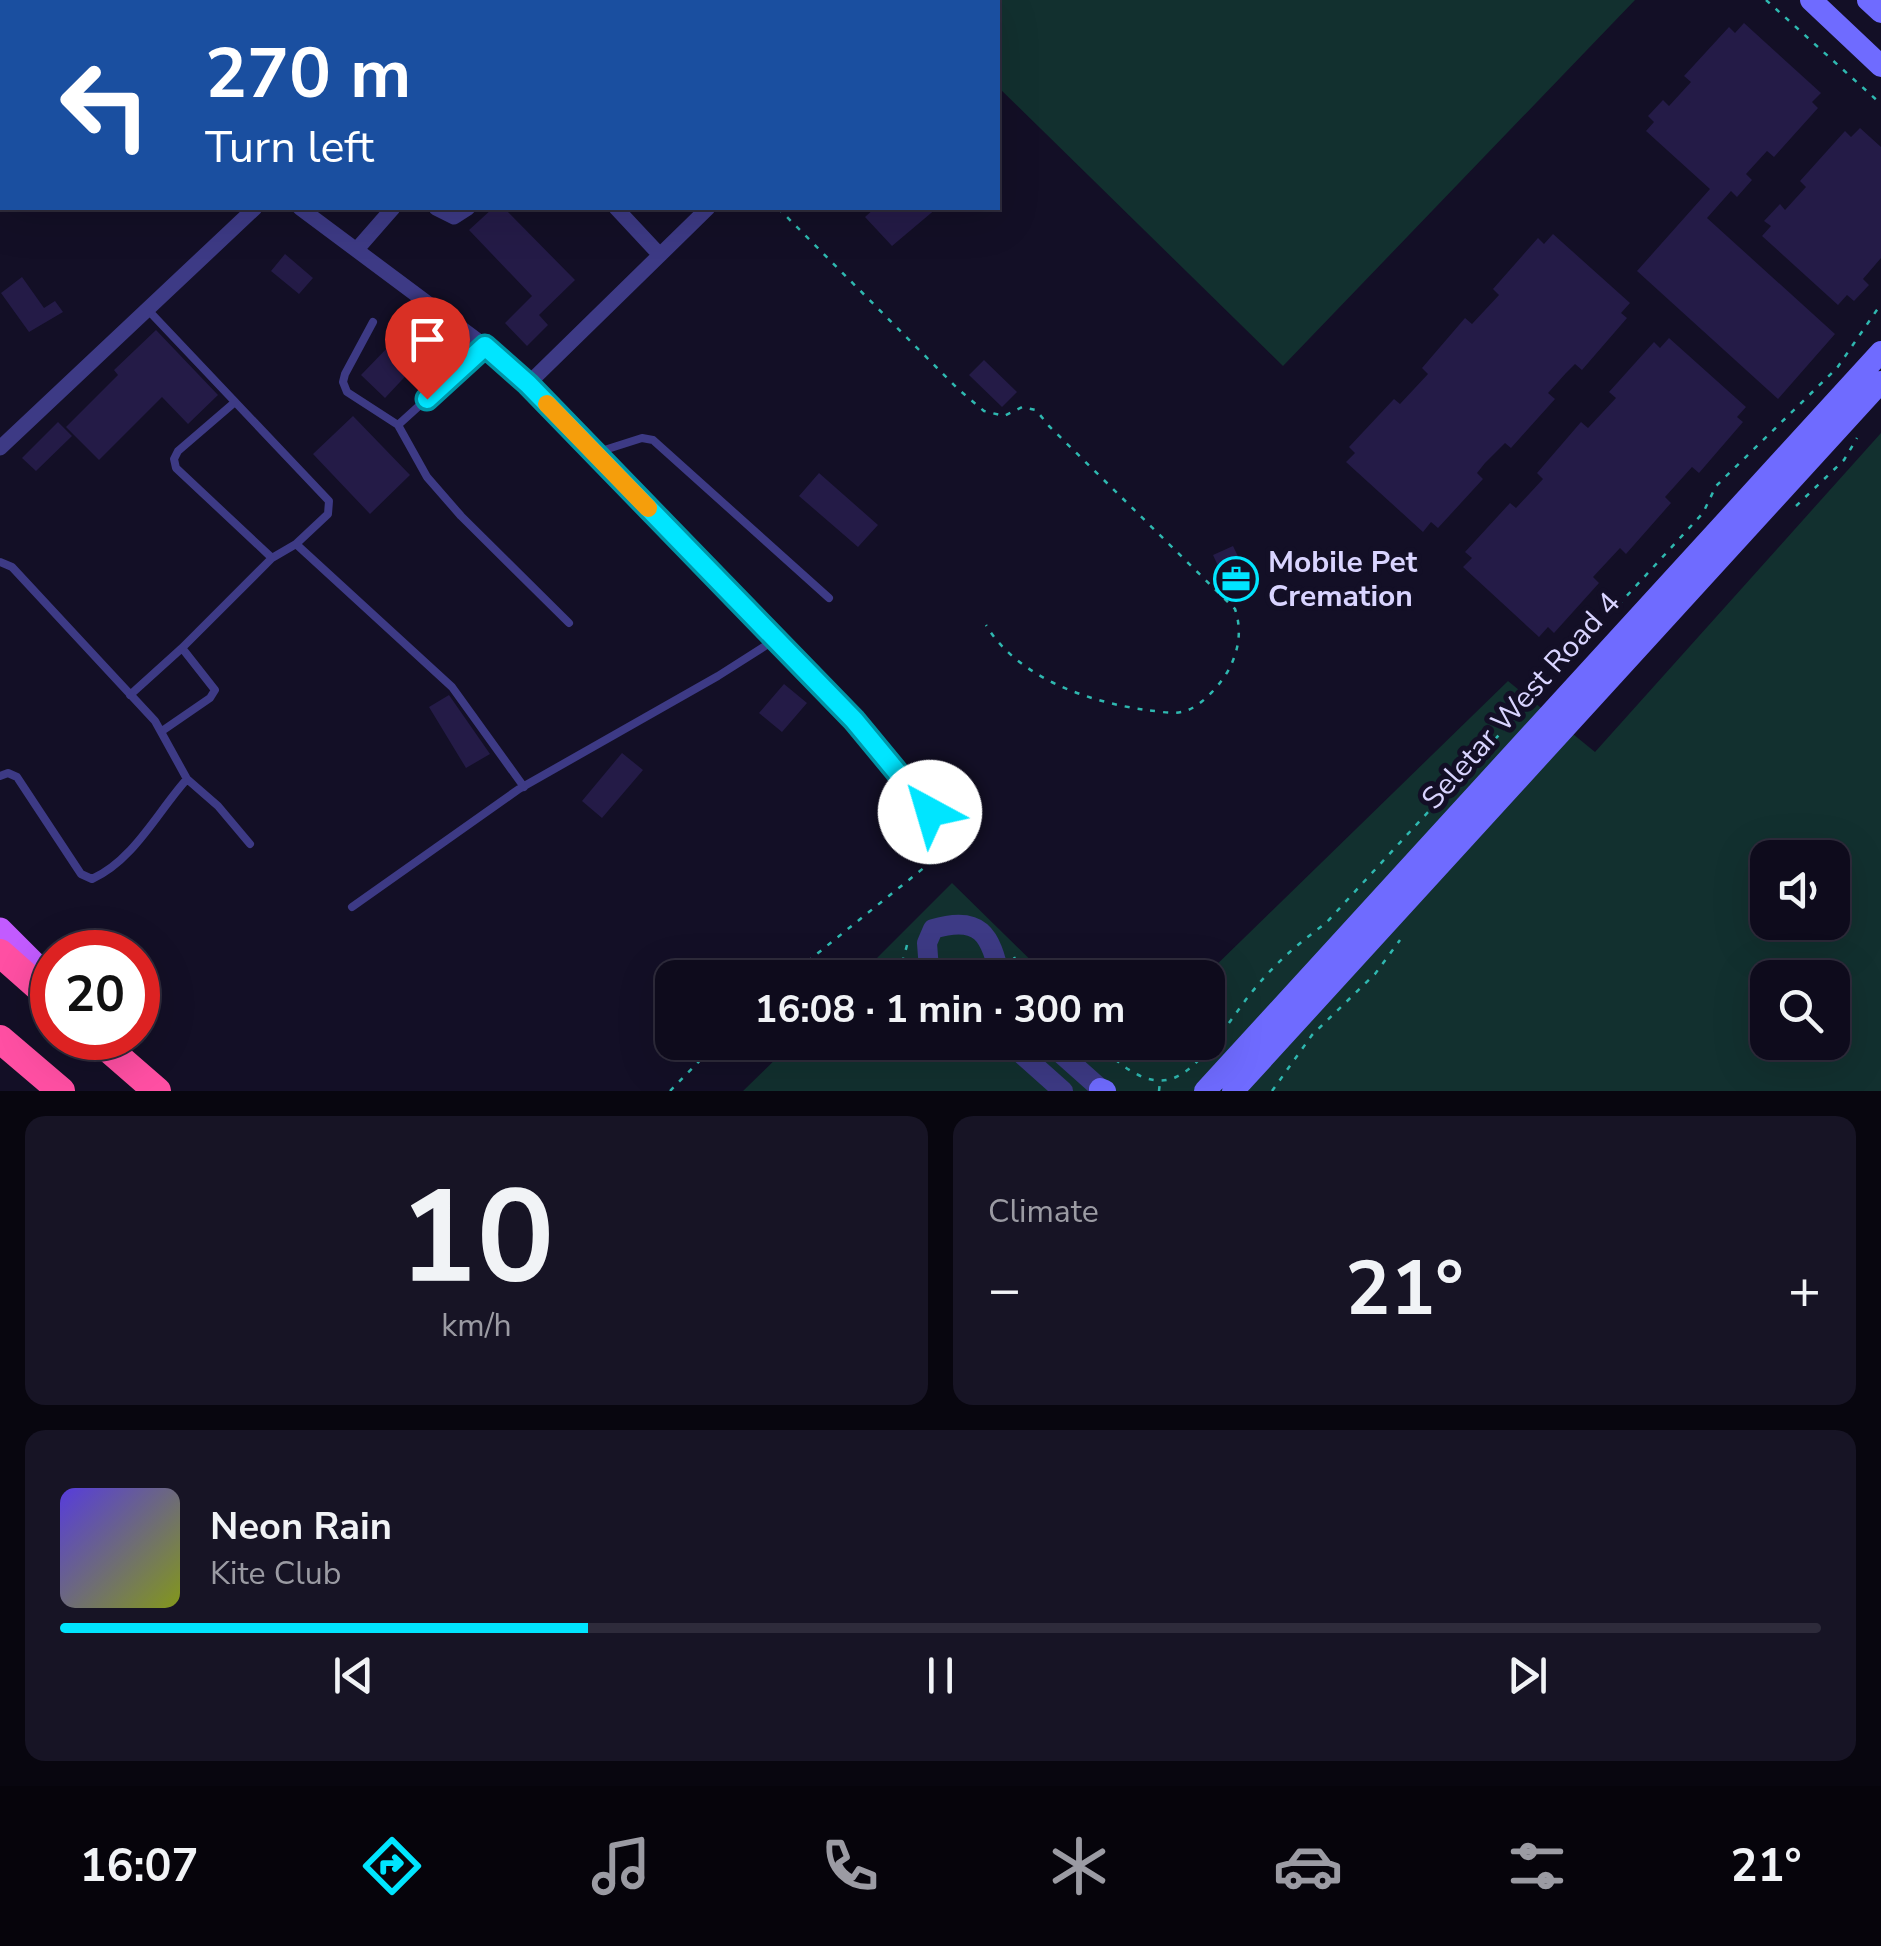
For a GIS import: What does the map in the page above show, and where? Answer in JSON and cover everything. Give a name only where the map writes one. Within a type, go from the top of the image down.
[{"type":"highway","points":[[0,953],[30,980]]},
{"type":"highway","points":[[2,1040],[61,1091]]},
{"type":"highway","points":[[121,1060],[157,1091]]},
{"type":"main road","points":[[1811,0],[1881,66]]},
{"type":"main road","points":[[1868,0],[1881,12]]},
{"type":"main road","name":"Seletar West Road 4","points":[[1211,1090],[1881,352]]},
{"type":"main road","name":"Seletar West Road 4","points":[[1211,1090],[1881,382]]},
{"type":"main road","points":[[0,930],[30,960]]},
{"type":"main road","points":[[133,1060],[165,1091]]},
{"type":"street","points":[[0,448],[254,210]]},
{"type":"street","points":[[303,210],[485,346],[528,384],[776,639]]},
{"type":"street","points":[[358,248],[392,210]]},
{"type":"street","points":[[440,210],[454,217],[465,210]]},
{"type":"street","points":[[618,210],[659,254]]},
{"type":"street","points":[[528,384],[706,210]]},
{"type":"street","points":[[928,960],[927,943],[934,929],[956,922],[974,927],[992,944],[996,960]]},
{"type":"street","points":[[1028,1060],[1062,1091]]},
{"type":"street","points":[[1069,1060],[1103,1090]]},
{"type":"lane","points":[[130,694],[272,558],[296,544],[328,514],[330,501],[148,310]]},
{"type":"lane","points":[[373,322],[342,382],[347,392],[398,425],[427,476],[461,516],[569,623]]},
{"type":"lane","points":[[398,425],[485,346]]},
{"type":"lane","points":[[236,402],[178,451],[174,459],[176,468],[272,558]]},
{"type":"lane","points":[[594,453],[642,438],[653,440],[829,598]]},
{"type":"lane","points":[[296,544],[452,687],[524,786]]},
{"type":"lane","points":[[0,562],[12,568],[130,694],[162,731],[188,779],[218,806],[250,844]]},
{"type":"lane","points":[[352,907],[524,786],[776,639],[854,720],[955,842]]},
{"type":"lane","points":[[162,731],[210,698],[215,690],[182,648]]},
{"type":"lane","points":[[0,776],[8,773],[17,777],[80,874],[92,878],[105,873],[136,843],[188,779]]},
{"type":"path","points":[[1766,0],[1881,104]]},
{"type":"path","points":[[780,210],[958,389],[984,410],[1004,416],[1022,407],[1036,410],[1235,609],[1240,622],[1238,652],[1223,680],[1188,711],[1170,713],[1114,705],[1048,681],[997,644],[986,625]]},
{"type":"path","points":[[1116,1060],[1129,1072],[1160,1080],[1176,1078],[1219,1039],[1286,952],[1326,923],[1703,513],[1716,486],[1838,368],[1881,304]]},
{"type":"path","points":[[809,960],[955,842]]},
{"type":"path","points":[[670,1091],[700,1060]]},
{"type":"path","points":[[1160,1080],[1160,1091]]},
{"type":"green space","points":[[1000,0],[1635,0],[1283,366],[1000,89]]},
{"type":"green space","points":[[1881,433],[1881,1091],[743,1091],[775,1060],[1225,1060],[1225,960],[1221,960],[1508,681],[1595,752]]},
{"type":"green space","points":[[952,883],[1031,960],[875,960]]},
{"type":"building","points":[[1744,23],[1821,93],[1812,102],[1818,108],[1774,157],[1767,151],[1746,174],[1752,180],[1737,197],[1731,191],[1707,218],[1835,334],[1778,399],[1637,271],[1710,189],[1646,131],[1654,122],[1648,116],[1663,100],[1669,106],[1691,82],[1684,76],[1729,27],[1735,33]]},
{"type":"building","points":[[1860,128],[1881,147],[1881,258],[1863,279],[1869,285],[1854,301],[1847,295],[1838,305],[1762,236],[1771,226],[1764,221],[1780,204],[1785,210],[1806,187],[1800,181],[1845,131],[1851,137]]},
{"type":"building","points":[[491,210],[506,210],[575,280],[539,315],[548,325],[527,346],[505,323],[532,296],[469,230]]},
{"type":"building","points":[[873,210],[935,210],[892,246],[865,217]]},
{"type":"building","points":[[1553,234],[1630,303],[1621,313],[1627,318],[1582,370],[1575,364],[1548,393],[1555,399],[1511,448],[1505,443],[1485,463],[1477,473],[1483,479],[1438,528],[1431,522],[1423,532],[1346,462],[1355,453],[1349,447],[1394,399],[1400,404],[1428,374],[1422,368],[1465,318],[1472,324],[1499,295],[1493,289],[1538,238],[1544,244]]},
{"type":"building","points":[[285,254],[313,278],[299,294],[271,271]]},
{"type":"building","points":[[22,277],[44,308],[55,301],[63,312],[29,332],[1,293]]},
{"type":"building","points":[[423,329],[454,360],[432,382],[415,366],[385,398],[361,375],[390,345],[399,353]]},
{"type":"building","points":[[156,330],[218,395],[188,424],[162,397],[99,460],[66,427],[118,375],[114,370]]},
{"type":"building","points":[[1669,338],[1746,407],[1737,417],[1743,422],[1699,473],[1692,467],[1665,497],[1671,503],[1626,554],[1620,548],[1593,577],[1599,583],[1554,633],[1548,627],[1539,637],[1463,567],[1472,558],[1465,552],[1510,503],[1516,508],[1543,479],[1537,473],[1581,422],[1588,428],[1616,398],[1609,392],[1654,342],[1660,348]]},
{"type":"building","points":[[984,360],[1017,392],[1002,407],[969,375]]},
{"type":"building","points":[[353,416],[410,475],[370,514],[313,454]]},
{"type":"building","points":[[58,422],[72,436],[36,471],[22,458]]},
{"type":"building","points":[[819,473],[878,525],[858,547],[799,496]]},
{"type":"building","points":[[1233,546],[1250,581],[1229,590],[1213,555]]},
{"type":"building","points":[[784,684],[807,703],[782,732],[759,713]]},
{"type":"building","points":[[449,695],[490,754],[466,768],[429,707]]},
{"type":"building","points":[[622,753],[643,770],[602,818],[582,801]]},
{"type":"slow traffic","points":[[547,404],[648,508]]},
{"type":"place","name":"Mobile Pet Cremation","points":[[1236,579]]},
{"type":"route","points":[[427,399],[485,346],[528,384],[854,720],[930,812]]}]
